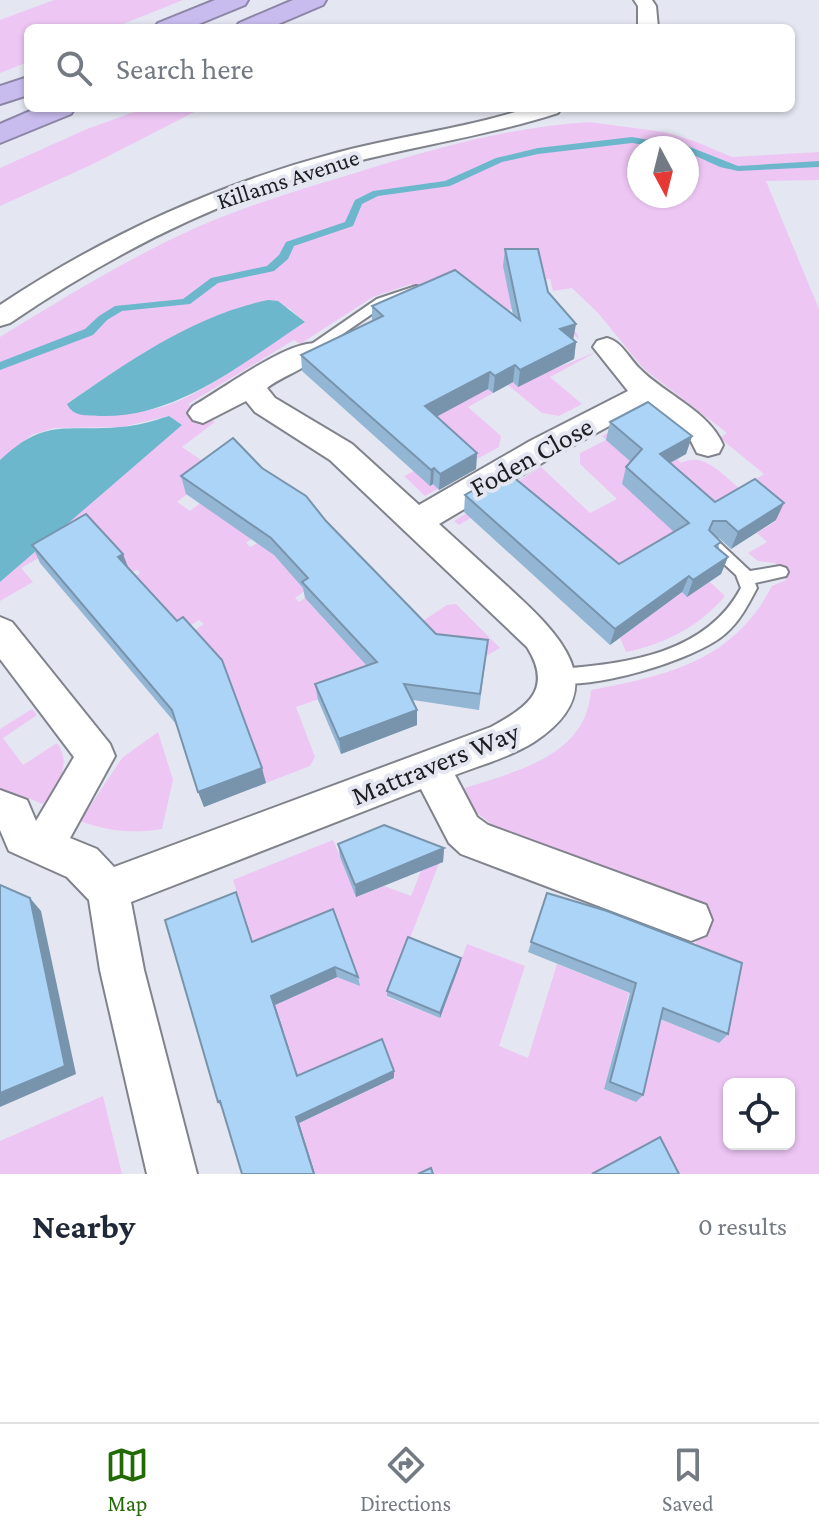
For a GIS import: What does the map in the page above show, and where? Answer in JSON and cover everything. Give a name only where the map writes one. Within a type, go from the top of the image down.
[{"type":"highway","points":[[177,24],[236,0]]},
{"type":"highway","points":[[257,24],[314,0]]},
{"type":"highway","points":[[0,96],[24,87]]},
{"type":"highway","points":[[0,134],[52,112]]},
{"type":"street","points":[[643,0],[647,6],[648,24]]},
{"type":"street","name":"Killams Avenue","points":[[0,317],[31,295],[125,243],[241,189],[342,158],[533,112]]},
{"type":"street","points":[[607,347],[616,362],[648,393],[704,435],[708,445]]},
{"type":"street","points":[[203,413],[250,386],[272,369],[310,350]]},
{"type":"street","points":[[250,386],[265,405],[341,452],[539,637],[554,659],[558,676]]},
{"type":"street","name":"Foden Close","points":[[416,522],[541,449],[648,393]]},
{"type":"street","points":[[0,632],[96,756],[17,834],[82,863],[108,890],[122,970],[172,1174]]},
{"type":"street","name":"Mattravers Way","points":[[108,890],[527,727],[551,704],[558,676]]},
{"type":"street","points":[[430,767],[463,830],[475,840],[691,920]]},
{"type":"lane","points":[[310,350],[381,302],[416,290]]},
{"type":"lane","points":[[558,676],[645,664],[697,644],[716,631],[743,604],[749,588],[746,578],[713,545]]},
{"type":"lane","points":[[746,578],[780,572]]},
{"type":"shaded area","points":[[54,0],[183,0],[123,24],[24,24],[24,64],[0,73],[0,20]]},
{"type":"shaded area","points":[[134,112],[194,112],[91,165],[0,206],[0,168],[87,129]]},
{"type":"shaded area","points":[[589,122],[677,136],[627,136],[627,208],[699,208],[699,143],[732,157],[819,152],[819,180],[766,181],[819,309],[819,1174],[315,1174],[299,1123],[395,1078],[382,1047],[300,1084],[233,880],[333,840],[357,897],[384,886],[411,896],[427,856],[440,861],[387,997],[440,1018],[467,944],[525,966],[499,1046],[528,1058],[557,964],[629,993],[604,1089],[655,1017],[718,1043],[693,958],[697,938],[697,904],[495,827],[473,810],[461,789],[524,768],[562,746],[576,731],[586,713],[591,690],[672,670],[718,648],[738,632],[772,586],[786,580],[775,563],[758,561],[748,553],[767,542],[757,533],[776,521],[748,497],[683,540],[686,596],[710,582],[725,596],[681,632],[626,652],[620,638],[652,614],[510,494],[459,525],[454,521],[541,467],[590,513],[617,499],[580,464],[580,453],[606,440],[602,436],[640,415],[681,463],[698,460],[706,463],[740,489],[764,474],[720,438],[727,433],[644,369],[598,313],[572,288],[553,291],[550,279],[539,279],[504,267],[509,294],[519,308],[488,313],[565,319],[578,339],[572,332],[545,373],[598,351],[550,377],[582,404],[559,416],[542,413],[485,366],[471,374],[493,393],[468,407],[501,436],[499,447],[470,463],[474,468],[425,496],[404,476],[414,471],[425,423],[415,289],[411,284],[373,297],[300,344],[294,340],[188,404],[215,422],[182,447],[217,471],[177,502],[190,511],[220,488],[251,539],[246,543],[250,547],[261,541],[306,590],[295,598],[299,602],[305,598],[343,640],[385,613],[379,650],[447,605],[456,604],[500,648],[486,656],[414,665],[296,707],[315,757],[310,766],[266,783],[237,705],[191,708],[231,681],[189,634],[204,624],[199,620],[178,633],[129,579],[140,573],[138,570],[130,572],[90,529],[21,568],[33,582],[0,601],[0,582],[181,425],[169,416],[122,427],[54,428],[32,435],[0,460],[0,337],[142,254],[230,214],[439,148],[529,129]],"holes":[[[268,301],[289,308],[305,322],[231,372],[190,395],[154,409],[68,403],[114,371],[188,329],[214,317]]]},
{"type":"shaded area","points":[[32,709],[37,715],[3,738],[23,765],[57,743],[62,751],[61,775],[43,804],[25,797],[20,803],[0,796],[0,729]]},
{"type":"shaded area","points":[[158,732],[173,780],[162,829],[120,831],[80,821],[122,758]]},
{"type":"shaded area","points":[[103,1096],[122,1174],[0,1174],[0,1141]]},
{"type":"water","points":[[268,300],[278,301],[305,322],[208,385],[155,408],[127,414],[80,414],[67,404],[138,356],[188,329],[240,307]]},
{"type":"water","points":[[169,416],[182,425],[0,582],[0,460],[30,437],[44,432],[126,426]]},
{"type":"building","points":[[505,249],[538,249],[548,292],[576,324],[560,329],[576,342],[520,370],[515,365],[495,376],[490,372],[425,406],[477,453],[440,474],[434,468],[431,470],[301,355],[383,316],[372,306],[455,270],[520,320]]},
{"type":"building","points":[[648,402],[692,436],[660,454],[715,502],[755,479],[784,503],[738,532],[726,521],[713,521],[709,530],[721,542],[715,546],[728,557],[693,580],[689,576],[615,629],[465,495],[502,474],[507,479],[512,476],[619,564],[689,523],[626,467],[642,449],[610,422]]},
{"type":"building","points":[[233,438],[262,468],[306,496],[326,521],[436,634],[488,640],[480,694],[404,684],[417,710],[339,739],[315,684],[377,662],[302,582],[308,578],[271,538],[181,476]]},
{"type":"building","points":[[86,514],[123,554],[118,557],[177,621],[183,617],[222,660],[262,768],[198,792],[172,710],[32,545]]},
{"type":"building","points":[[384,825],[444,848],[355,885],[338,844]]},
{"type":"building","points":[[0,885],[30,898],[65,1066],[0,1093]]},
{"type":"building","points":[[236,892],[252,942],[333,909],[358,977],[335,967],[271,996],[297,1076],[382,1039],[394,1071],[296,1117],[314,1174],[242,1174],[165,920]]},
{"type":"building","points":[[547,893],[607,911],[742,963],[728,1034],[663,1008],[643,1095],[610,1082],[636,983],[531,942]]},
{"type":"building","points":[[408,937],[461,958],[440,1013],[387,991]]},
{"type":"building","points":[[660,1137],[679,1174],[592,1174]]},
{"type":"building","points":[[431,1168],[433,1174],[418,1174]]},
{"type":"waterway","points":[[0,366],[89,332],[119,308],[186,302],[215,280],[270,269],[284,257],[290,244],[349,224],[358,202],[376,193],[447,184],[499,160],[538,151],[627,141]]},
{"type":"waterway","points":[[699,154],[738,169],[819,164]]}]
